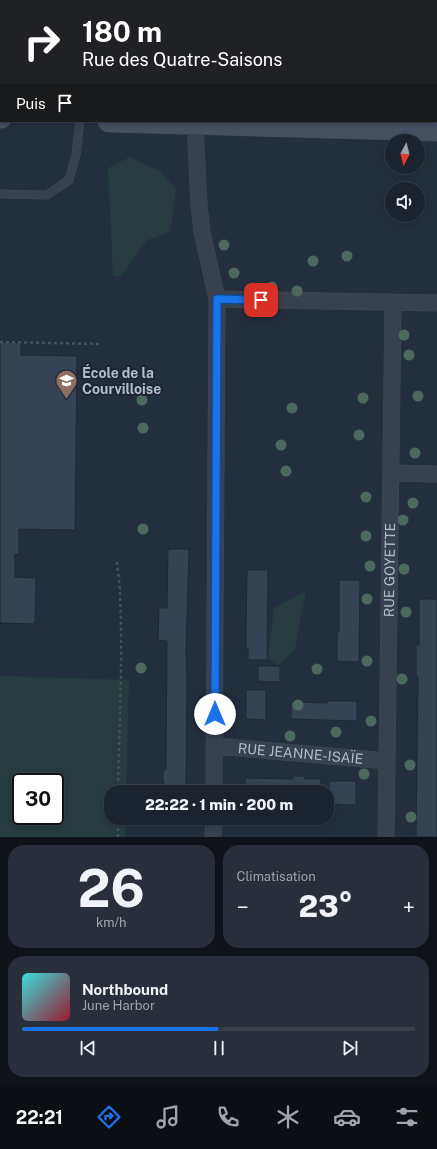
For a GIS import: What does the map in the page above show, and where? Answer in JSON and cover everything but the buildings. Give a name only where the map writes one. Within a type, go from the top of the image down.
[{"type":"street","points":[[152,122],[356,125],[437,130]]},
{"type":"street","points":[[194,123],[198,205],[202,232],[217,299],[214,785]]},
{"type":"street","points":[[217,299],[437,303]]},
{"type":"street","name":"RUE GOYETTE","points":[[386,837],[392,473],[393,303]]},
{"type":"street","points":[[392,473],[437,474]]},
{"type":"street","name":"RUE JEANNE-ISAÏE","points":[[215,746],[387,761]]},
{"type":"street","points":[[213,837],[214,825]]},
{"type":"lane","points":[[0,194],[47,195],[69,180],[76,155],[80,122]]},
{"type":"path","points":[[0,342],[101,344]]},
{"type":"path","points":[[117,562],[121,626],[121,722],[118,785]]},
{"type":"path","points":[[118,825],[118,837]]},
{"type":"green space","points":[[130,157],[160,171],[176,189],[170,232],[147,240],[121,276],[113,276],[108,168]]},
{"type":"green space","points":[[306,591],[295,649],[278,666],[268,658],[274,608]]},
{"type":"green space","points":[[0,676],[129,680],[126,785],[104,785],[104,825],[126,825],[125,837],[0,837]]},
{"type":"place","name":"École de la Courvilloise","points":[[67,400]]},
{"type":"route","points":[[215,714],[217,299],[261,300]]}]
